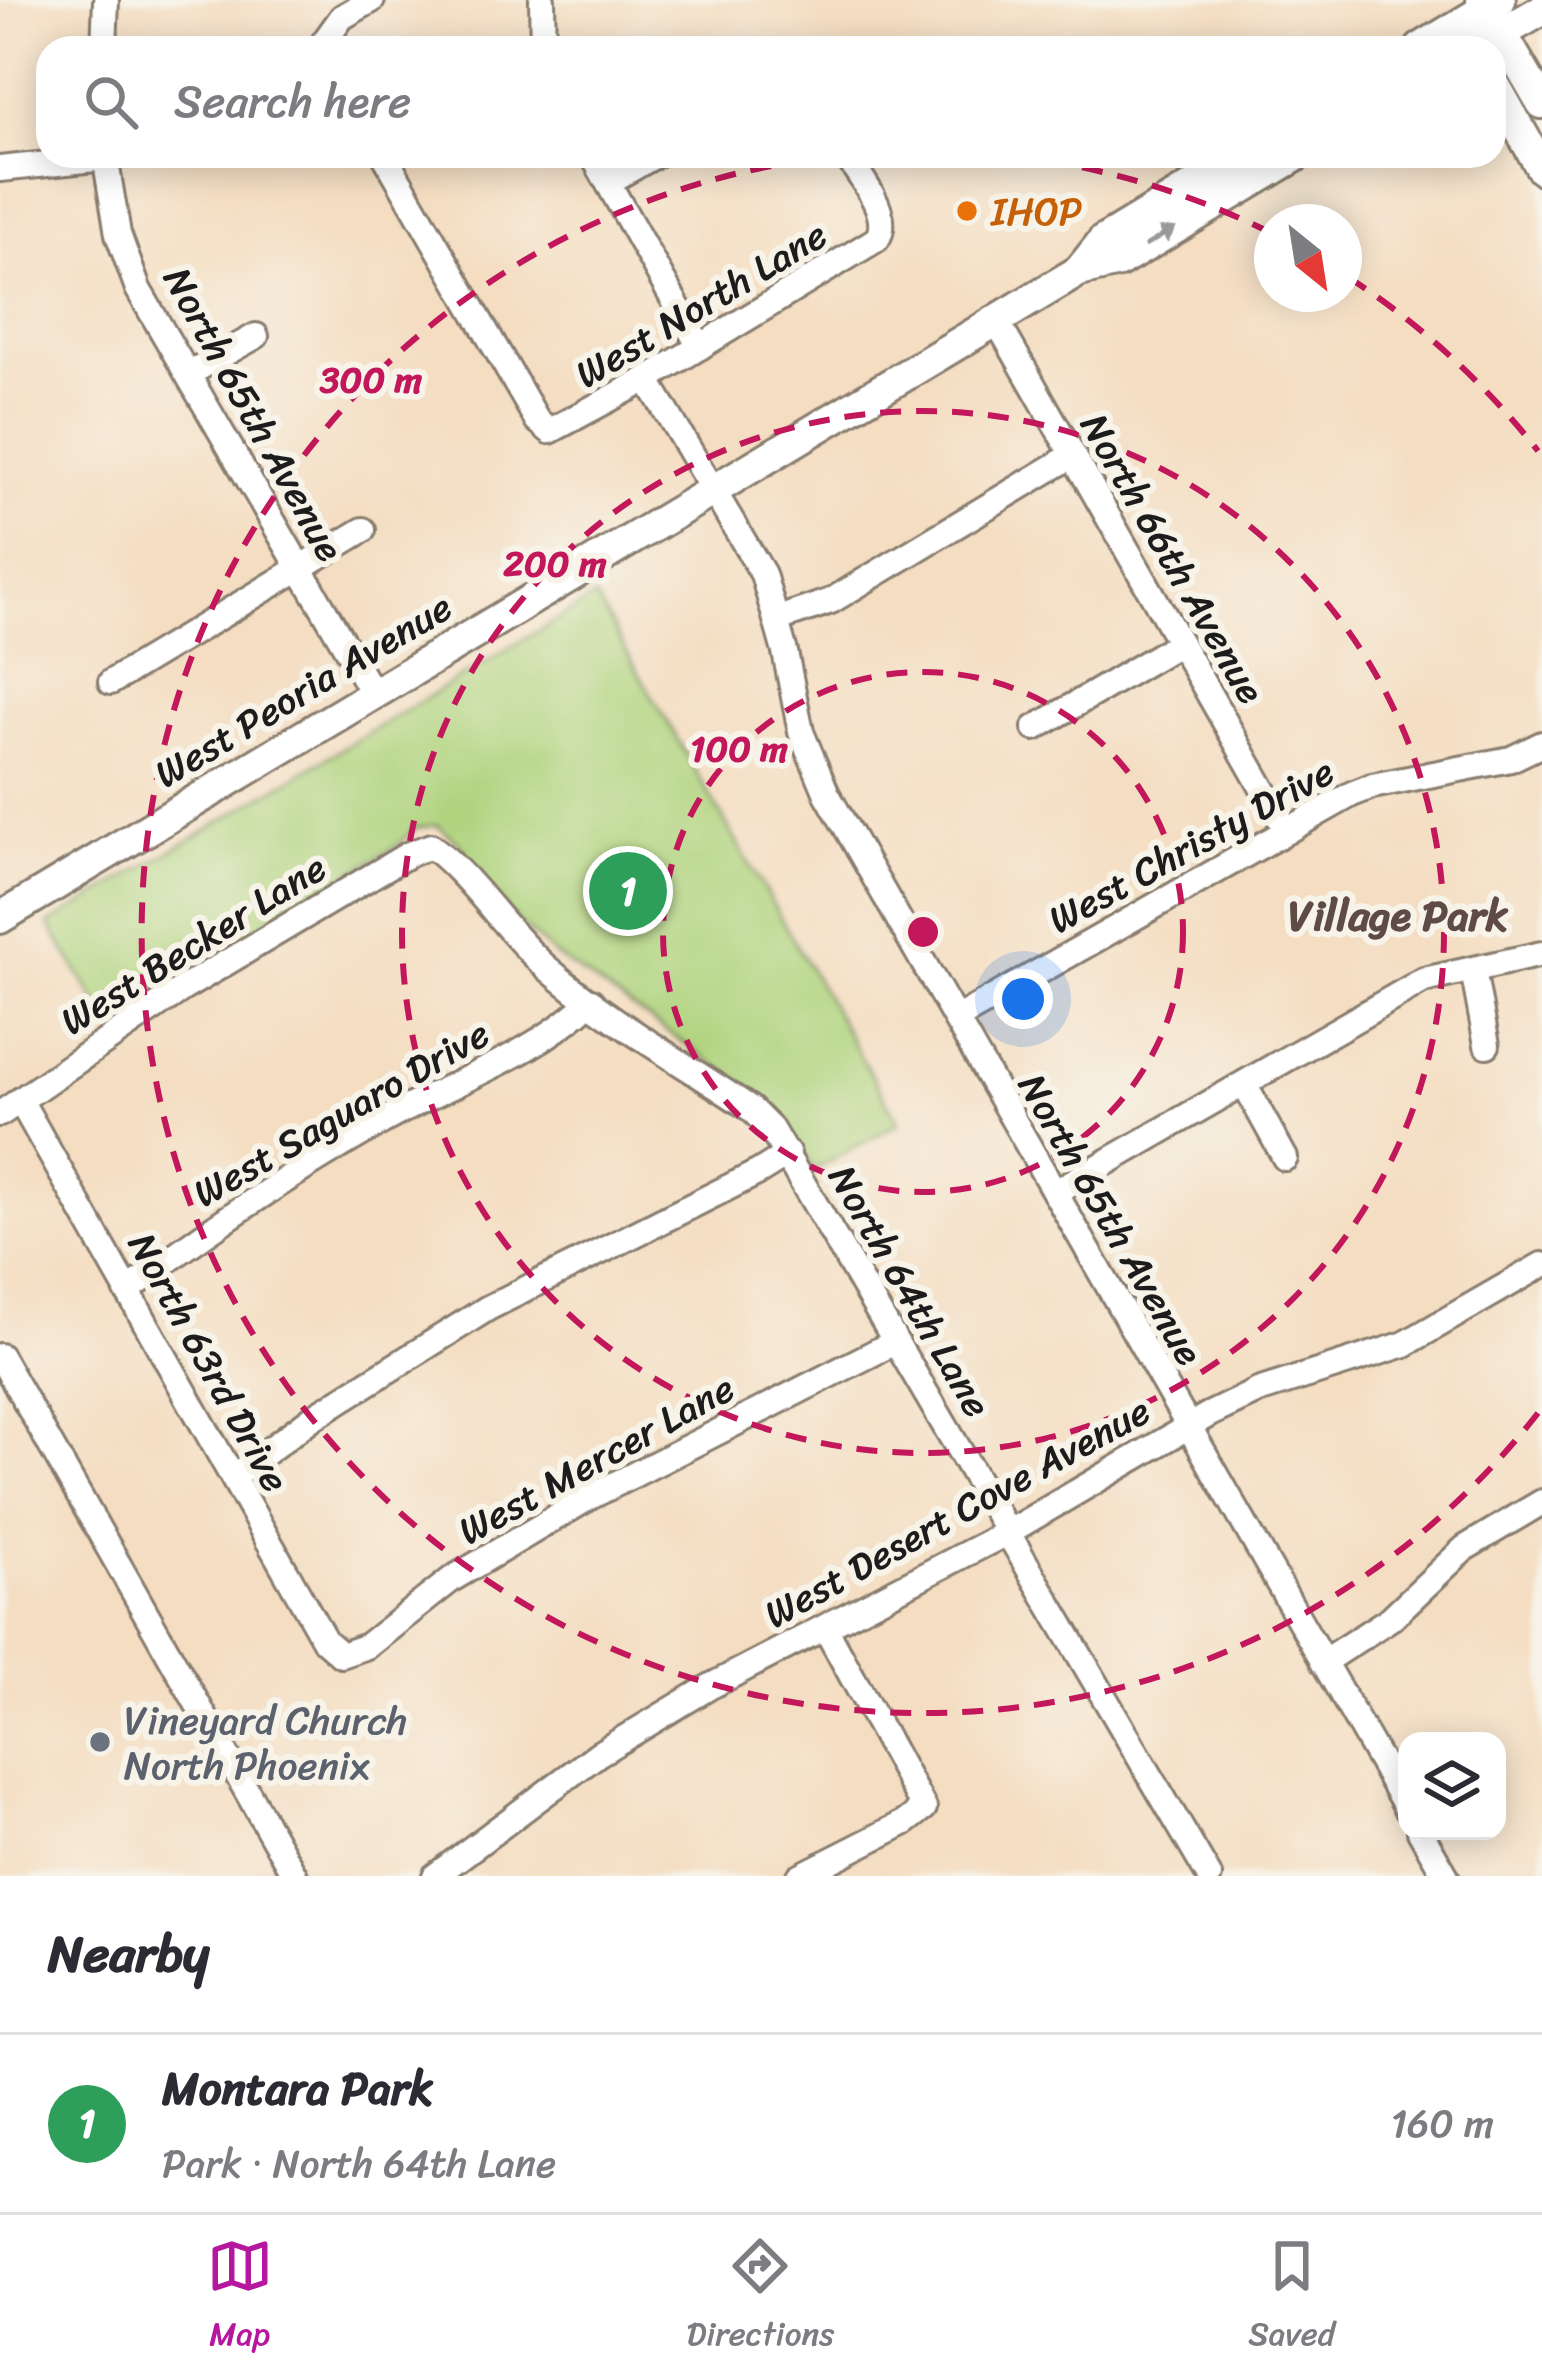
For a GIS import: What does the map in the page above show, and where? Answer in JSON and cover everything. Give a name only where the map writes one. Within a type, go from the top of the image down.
[{"type":"main road","points":[[1445,36],[1478,20],[1542,10]]},
{"type":"main road","points":[[1506,56],[1542,103]]},
{"type":"main road","points":[[1506,105],[1542,169]]},
{"type":"main road","name":"West Peoria Avenue","points":[[1079,271],[1103,241],[1223,168]]},
{"type":"main road","name":"West Peoria Avenue","points":[[0,918],[1079,271],[1118,262],[1277,168]]},
{"type":"street","points":[[104,36],[106,0]]},
{"type":"street","points":[[330,36],[342,17],[372,0]]},
{"type":"street","points":[[542,0],[543,36]]},
{"type":"street","points":[[0,169],[36,165]]},
{"type":"street","name":"North 65th Avenue","points":[[107,168],[118,234],[138,289],[373,694]]},
{"type":"street","name":"West North Lane","points":[[392,168],[537,419],[550,431],[869,247],[883,232],[882,218],[854,168]]},
{"type":"street","points":[[600,168],[700,347]]},
{"type":"street","points":[[608,182],[633,168]]},
{"type":"street","name":"North 66th Avenue","points":[[996,320],[1287,831]]},
{"type":"street","points":[[188,374],[256,335]]},
{"type":"street","name":"North 65th Avenue","points":[[646,379],[763,574],[812,764],[1398,1792]]},
{"type":"street","points":[[778,620],[831,601],[1073,454]]},
{"type":"street","points":[[111,682],[363,530]]},
{"type":"street","points":[[1035,728],[1180,643]]},
{"type":"street","points":[[760,658],[785,652]]},
{"type":"street","name":"West Christy Drive","points":[[956,1018],[1372,785],[1511,759],[1542,744]]},
{"type":"street","name":"North 64th Lane","points":[[431,846],[548,969],[752,1109],[788,1154],[1209,1876]]},
{"type":"street","name":"West Becker Lane","points":[[10,1107],[182,988],[409,854],[431,846]]},
{"type":"street","points":[[1055,1192],[1424,980],[1542,954]]},
{"type":"street","points":[[1473,970],[1487,1045]]},
{"type":"street","name":"West Saguaro Drive","points":[[128,1291],[195,1239],[306,1167],[387,1119],[549,1037],[591,1001]]},
{"type":"street","points":[[1244,1084],[1286,1158]]},
{"type":"street","name":"North 63rd Drive","points":[[10,1107],[128,1291],[325,1641],[341,1655]]},
{"type":"street","points":[[233,1477],[312,1418],[488,1309],[788,1154]]},
{"type":"street","name":"West Desert Cove Avenue","points":[[435,1876],[598,1754],[711,1686],[1010,1531],[1188,1426],[1258,1391],[1405,1344],[1542,1264]]},
{"type":"street","name":"West Mercer Lane","points":[[341,1655],[367,1646],[452,1579],[590,1497],[896,1342]]},
{"type":"street","points":[[0,1356],[295,1876]]},
{"type":"street","points":[[1323,1662],[1391,1618],[1465,1548],[1542,1502]]},
{"type":"street","points":[[800,1876],[906,1822],[924,1808],[826,1629]]},
{"type":"street","points":[[1425,1840],[1446,1876]]},
{"type":"green space","points":[[595,597],[899,1123],[814,1170],[788,1126],[754,1091],[552,953],[511,915],[471,867],[463,847],[438,825],[416,828],[395,847],[186,971],[109,1023],[49,924]]},
{"type":"place","name":"IHOP","points":[[967,211]]},
{"type":"place","name":"Montara Park","points":[[628,891]]},
{"type":"place","name":"Vineyard Church North Phoenix","points":[[100,1742]]},
{"type":"district","name":"Village Park","points":[[1398,916]]}]
